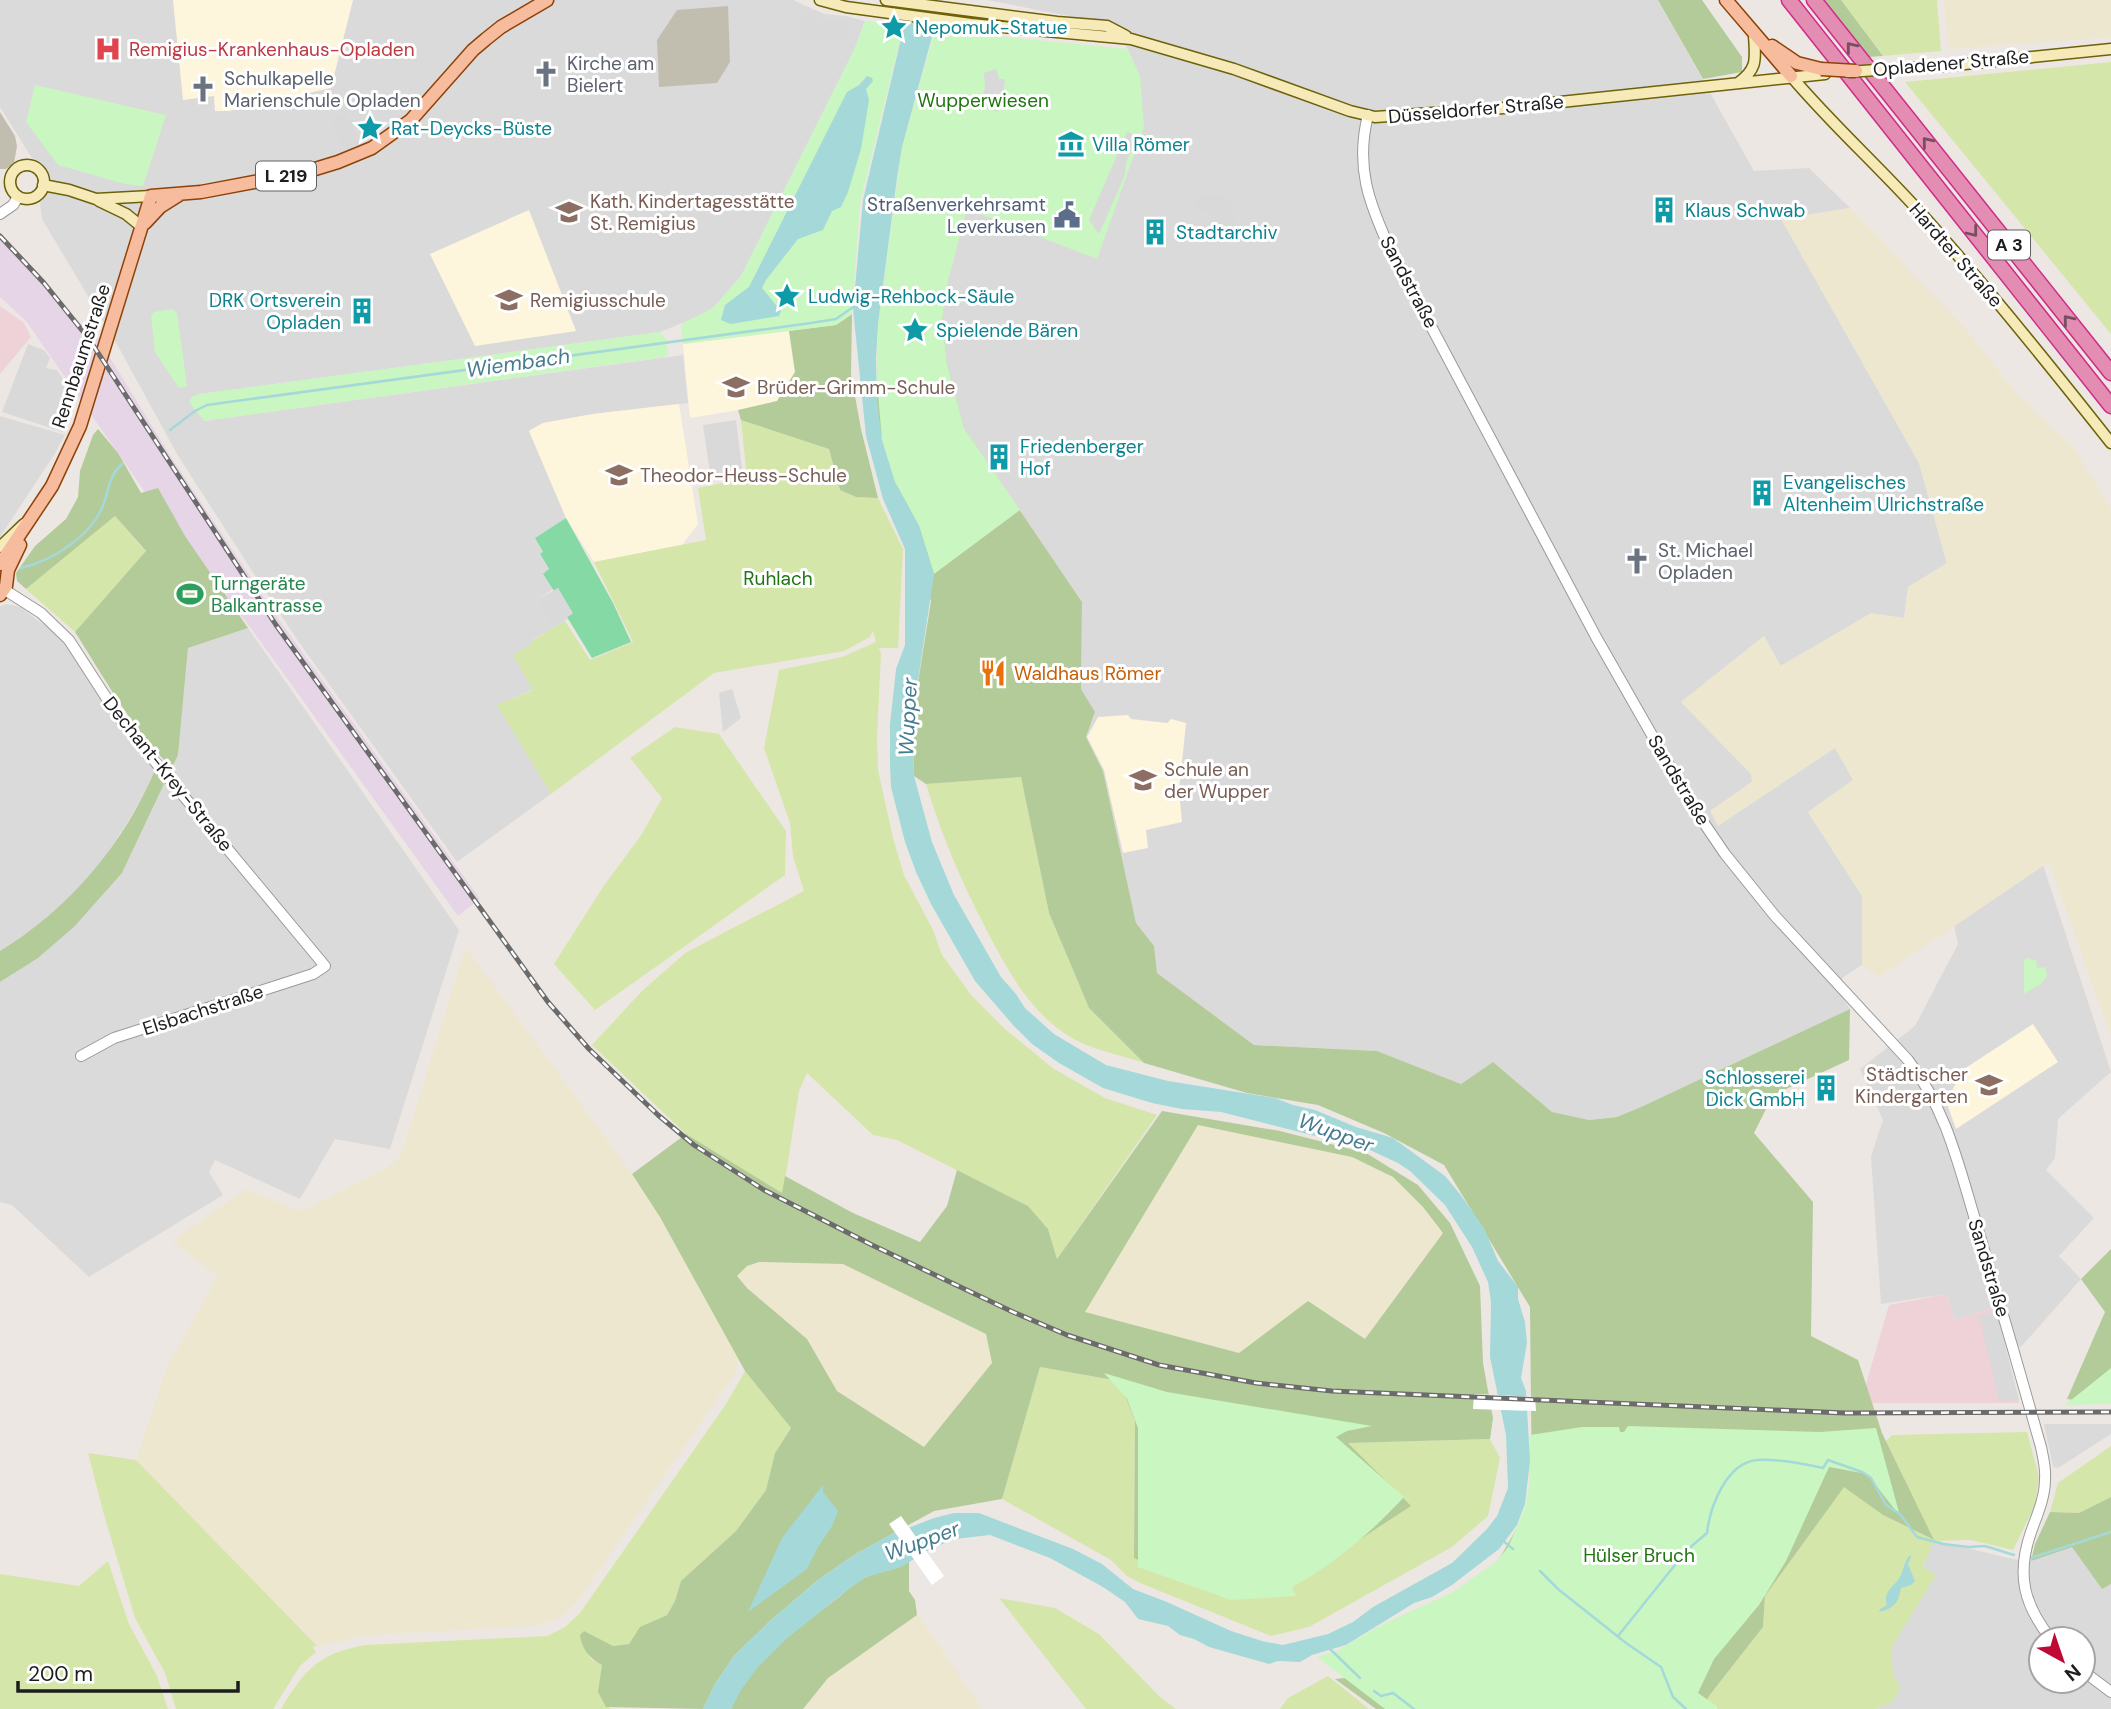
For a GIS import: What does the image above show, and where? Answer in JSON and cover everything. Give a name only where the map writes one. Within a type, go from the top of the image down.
[{"type":"highway","name":"A 3","points":[[1789,0],[2111,406]]},
{"type":"highway","name":"A 3","points":[[1814,0],[2111,373]]},
{"type":"main road","name":"L 219","points":[[151,196],[302,173],[372,148],[411,120],[473,50],[501,27],[547,0]]},
{"type":"main road","name":"L 219","points":[[516,19],[560,0]]},
{"type":"main road","name":"Düsseldorfer Straße","points":[[820,0],[897,14],[988,13],[1107,26],[1131,39]]},
{"type":"main road","name":"Düsseldorfer Straße","points":[[886,0],[985,25],[1131,39],[1234,69],[1368,116],[1474,111],[1736,85],[1791,76]]},
{"type":"main road","points":[[1726,0],[1791,76],[1823,71],[1856,71]]},
{"type":"main road","points":[[985,25],[988,13]]},
{"type":"main road","points":[[1754,34],[1790,60],[1823,71]]},
{"type":"main road","points":[[1736,85],[1752,72],[1755,66],[1754,34]]},
{"type":"main road","name":"Opladener Straße","points":[[1856,71],[1945,66],[2111,49]]},
{"type":"main road","name":"Hardter Straße","points":[[1791,76],[1844,136],[1927,219],[2046,360],[2111,443]]},
{"type":"main road","points":[[30,166],[42,175],[43,186],[34,198],[23,199],[12,191],[5,177],[20,167],[30,166]]},
{"type":"main road","points":[[43,186],[69,190],[96,200],[126,214],[142,227]]},
{"type":"main road","name":"L 219","points":[[142,227],[160,207],[183,193]]},
{"type":"main road","points":[[96,200],[151,196]]},
{"type":"main road","name":"Rennbaumstraße","points":[[0,565],[52,486],[80,426],[151,196]]},
{"type":"main road","name":"L 219","points":[[0,547],[20,526],[30,521]]},
{"type":"main road","name":"Rennbaumstraße","points":[[3,583],[30,521]]},
{"type":"street","name":"Sandstraße","points":[[1368,116],[1364,131],[1363,177],[1371,209],[1641,718],[1693,807],[1725,854],[1775,916],[1908,1060],[1936,1101],[1950,1134],[2041,1447],[2045,1480],[2042,1501],[2028,1542],[2024,1582],[2026,1599],[2041,1625]]},
{"type":"street","points":[[0,214],[9,209],[18,197]]},
{"type":"street","name":"Dechant-Krey-Straße","points":[[3,583],[41,613],[69,640],[122,722],[326,966]]},
{"type":"street","name":"Elsbachstraße","points":[[81,1056],[114,1038],[313,974],[326,966]]},
{"type":"shaded area","points":[[0,0],[793,0],[824,14],[865,21],[855,48],[741,276],[713,308],[702,315],[660,332],[192,397],[190,402],[204,421],[683,355],[688,403],[593,414],[543,423],[529,431],[566,518],[535,538],[543,553],[540,555],[549,570],[543,575],[553,589],[537,600],[553,628],[532,640],[534,689],[497,705],[551,794],[457,862],[298,641],[256,577],[177,454],[119,348],[42,219],[35,163],[0,107]]},
{"type":"shaded area","points":[[173,0],[353,0],[331,88],[229,111],[215,111],[214,96],[183,100]]},
{"type":"shaded area","points":[[987,0],[1658,0],[1754,171],[1809,168],[1850,208],[1782,219],[1919,463],[1947,564],[1908,587],[1904,618],[1871,614],[1780,666],[1764,636],[1681,702],[1751,774],[1752,782],[1710,811],[1835,748],[1853,780],[1808,812],[1862,896],[1862,965],[1842,978],[1844,1000],[1850,1009],[1641,1107],[1617,1117],[1589,1120],[1552,1112],[1493,1062],[1461,1084],[1377,1051],[1254,1045],[1157,973],[1154,946],[1136,923],[1103,771],[1086,737],[1095,713],[1081,689],[1082,602],[964,428],[947,364],[942,320],[948,280],[967,208],[1128,49],[1109,24]]},
{"type":"shaded area","points":[[1944,0],[2111,0],[2111,37],[1951,49],[1948,45]]},
{"type":"shaded area","points":[[728,6],[730,62],[717,83],[659,87],[657,40],[677,10]]},
{"type":"shaded area","points":[[810,15],[816,22],[847,21],[847,41],[802,41],[800,16]]},
{"type":"shaded area","name":"Wupperwiesen","points":[[996,69],[999,79],[1005,79],[997,112],[980,103],[985,88],[984,73]]},
{"type":"shaded area","points":[[0,112],[15,136],[17,146],[14,163],[6,169],[0,169]]},
{"type":"shaded area","points":[[347,113],[360,143],[344,150],[331,120]]},
{"type":"shaded area","points":[[1127,132],[1137,136],[1126,163],[1125,175],[1099,234],[1089,220]]},
{"type":"shaded area","points":[[1195,195],[1224,195],[1225,200],[1230,199],[1236,223],[1221,229],[1211,211],[1195,210]]},
{"type":"shaded area","points":[[1850,208],[1967,330],[2014,391],[2075,450],[2111,509],[2111,1037],[2049,862],[1879,977],[1862,965],[1862,896],[1808,812],[1853,780],[1835,748],[1718,826],[1710,811],[1752,782],[1751,774],[1681,702],[1764,636],[1781,666],[1871,613],[1904,618],[1908,587],[1947,563],[1919,463],[1781,219]]},
{"type":"shaded area","name":"Remigiusschule","points":[[529,210],[576,331],[475,346],[430,254]]},
{"type":"shaded area","points":[[0,233],[81,324],[87,320],[171,457],[277,617],[480,899],[458,916],[250,627],[154,505],[26,321],[0,297]]},
{"type":"shaded area","points":[[0,306],[24,323],[31,337],[0,374]]},
{"type":"shaded area","name":"Brüder-Grimm-Schule","points":[[789,331],[795,372],[777,401],[690,418],[683,344]]},
{"type":"shaded area","points":[[28,344],[44,350],[50,358],[46,368],[57,370],[75,398],[63,432],[2,412]]},
{"type":"shaded area","name":"Theodor-Heuss-Schule","points":[[679,404],[698,524],[682,545],[594,562],[566,518],[529,431],[543,423],[593,414]]},
{"type":"shaded area","points":[[0,416],[65,435],[0,537]]},
{"type":"shaded area","points":[[736,420],[743,476],[711,480],[703,425]]},
{"type":"shaded area","points":[[1727,542],[1735,562],[1729,565],[1727,561],[1702,572],[1700,552]]},
{"type":"shaded area","points":[[558,588],[573,613],[553,628],[537,600]]},
{"type":"shaded area","points":[[6,604],[20,607],[59,636],[155,770],[143,797],[99,867],[43,922],[0,951],[0,606]]},
{"type":"shaded area","points":[[248,628],[459,930],[390,1149],[335,1139],[300,1199],[215,1160],[209,1172],[223,1195],[89,1277],[12,1205],[0,1202],[0,982],[38,958],[74,927],[122,873],[178,755],[188,648]]},
{"type":"shaded area","points":[[732,689],[741,718],[723,732],[719,693]]},
{"type":"shaded area","name":"Schule an der Wupper","points":[[1128,715],[1131,719],[1167,723],[1171,719],[1186,723],[1179,791],[1182,822],[1146,830],[1148,848],[1123,853],[1104,770],[1087,737],[1098,717]]},
{"type":"shaded area","points":[[2043,865],[2111,1072],[2058,1119],[2055,1158],[2046,1170],[2094,1218],[2059,1256],[2081,1279],[2020,1348],[1995,1307],[1955,1320],[1946,1294],[1881,1304],[1871,1156],[1883,1120],[1860,1069],[1915,1026],[1958,944],[1954,926]]},
{"type":"shaded area","points":[[468,950],[632,1174],[660,1217],[738,1355],[736,1372],[568,1612],[537,1626],[369,1635],[317,1646],[136,1460],[167,1367],[218,1276],[172,1241],[246,1189],[296,1210],[306,1209],[397,1160],[403,1150],[463,955]]},
{"type":"shaded area","name":"Städtischer Kindergarten","points":[[2033,1024],[2058,1062],[1956,1129],[1946,1101],[1964,1069]]},
{"type":"shaded area","points":[[1197,1125],[1352,1157],[1393,1177],[1423,1207],[1443,1233],[1365,1339],[1309,1302],[1239,1353],[1084,1312]]},
{"type":"shaded area","points":[[758,1262],[843,1264],[987,1335],[992,1364],[924,1447],[837,1391],[807,1339],[747,1288],[737,1276],[747,1265]]},
{"type":"shaded area","points":[[1946,1294],[1955,1320],[1996,1307],[2019,1403],[1872,1403],[1864,1391],[1889,1305]]},
{"type":"shaded area","points":[[1996,1311],[2019,1400],[1999,1401],[1979,1316]]},
{"type":"shaded area","points":[[2044,1424],[2111,1424],[2111,1434],[2058,1468],[2053,1467]]},
{"type":"shaded area","points":[[1934,1540],[2031,1561],[2072,1546],[2102,1588],[2111,1584],[2111,1709],[1876,1709],[1893,1702],[1891,1648],[1935,1575],[1923,1567]]},
{"type":"shaded area","points":[[918,1615],[982,1709],[803,1709],[828,1678]]},
{"type":"green space","points":[[1658,0],[1702,0],[1742,57],[1742,72],[1703,79]]},
{"type":"green space","points":[[1823,0],[1841,0],[1883,56],[1868,57]]},
{"type":"green space","points":[[1841,0],[1937,0],[1941,51],[1883,56]]},
{"type":"green space","points":[[865,21],[904,24],[860,203],[852,314],[836,325],[683,344],[681,324],[713,308],[741,276],[855,48]]},
{"type":"green space","name":"Wupperwiesen","points":[[935,30],[1128,49],[1140,76],[1144,127],[1097,259],[967,209],[948,280],[942,320],[947,364],[964,428],[1020,510],[934,574],[919,526],[895,482],[882,440],[877,382],[878,324],[902,147]]},
{"type":"green space","points":[[2111,62],[2111,334],[1905,82]]},
{"type":"green space","points":[[35,85],[166,115],[143,186],[125,184],[58,165],[26,122]]},
{"type":"green space","points":[[948,280],[942,320],[947,364],[964,428],[1082,602],[1081,689],[1095,712],[1086,737],[1103,771],[1136,923],[1154,946],[1157,973],[1254,1045],[1377,1051],[1461,1084],[1493,1062],[1552,1112],[1589,1120],[1617,1117],[1641,1107],[1850,1009],[1849,1060],[1773,1095],[1754,1133],[1813,1202],[1811,1336],[1858,1360],[1882,1433],[1934,1540],[1883,1515],[1844,1487],[1765,1596],[1763,1627],[1709,1696],[1703,1709],[1376,1709],[1335,1679],[1345,1678],[1495,1566],[1532,1502],[1530,1307],[1444,1165],[1384,1133],[1318,1105],[1247,1093],[1144,1063],[1089,1008],[1049,913],[1021,777],[926,784],[914,776],[913,714],[931,601],[880,430],[877,403],[878,341]]},
{"type":"green space","points":[[173,309],[177,313],[187,386],[179,388],[155,352],[151,316],[154,312]]},
{"type":"green space","points":[[852,314],[851,374],[878,498],[856,497],[840,490],[829,449],[741,420],[738,410],[777,401],[795,372],[789,331],[836,325]]},
{"type":"green space","points":[[660,332],[667,340],[668,354],[665,357],[204,421],[189,402],[192,397],[200,394]]},
{"type":"green space","name":"Ruhlach","points":[[741,420],[829,449],[840,490],[856,497],[878,498],[903,549],[898,648],[879,648],[878,770],[904,875],[933,930],[942,955],[972,996],[1005,1029],[1054,1069],[1105,1098],[1157,1115],[1057,1259],[1048,1229],[1028,1206],[897,1140],[873,1135],[807,1073],[799,1091],[783,1194],[686,1134],[592,1045],[642,991],[685,953],[804,891],[793,856],[790,823],[764,748],[779,670],[842,657],[876,642],[873,631],[870,637],[844,651],[714,673],[551,794],[497,705],[533,690],[513,655],[565,621],[590,660],[633,642],[594,562],[706,540],[698,488],[747,478]]},
{"type":"green space","points":[[98,429],[118,453],[141,493],[158,488],[185,536],[248,628],[188,648],[178,755],[172,768],[144,737],[75,632],[146,551],[115,516],[26,589],[17,581],[16,573],[35,546],[66,519],[78,497],[80,471],[93,435]]},
{"type":"green space","points":[[115,516],[146,552],[75,632],[26,589]]},
{"type":"green space","points":[[566,518],[613,603],[631,642],[592,658],[567,617],[572,614],[558,588],[554,591],[543,574],[549,569],[535,538]]},
{"type":"green space","points":[[675,727],[719,734],[786,831],[785,875],[595,1010],[554,964],[603,887],[642,834],[662,798],[630,758]]},
{"type":"green space","points":[[155,770],[165,782],[122,873],[74,927],[38,958],[0,982],[0,951],[49,915],[92,872],[127,824]]},
{"type":"green space","points":[[1021,777],[1049,913],[1089,1008],[1144,1063],[1073,1039],[1051,1023],[1028,999],[1001,957],[967,892],[926,784]]},
{"type":"green space","points":[[2024,959],[2036,960],[2037,968],[2045,967],[2047,976],[2041,984],[2024,994]]},
{"type":"green space","points":[[1162,1111],[1280,1131],[1366,1153],[1418,1185],[1450,1223],[1480,1286],[1483,1363],[1493,1418],[1490,1439],[1348,1443],[1411,1506],[1290,1585],[1217,1594],[1134,1558],[1135,1421],[1119,1381],[1040,1367],[1002,1499],[934,1511],[854,1555],[818,1580],[734,1656],[715,1684],[703,1709],[606,1707],[598,1692],[602,1665],[587,1653],[580,1635],[584,1631],[613,1646],[629,1644],[640,1627],[667,1615],[681,1581],[736,1531],[766,1490],[775,1453],[791,1428],[745,1371],[660,1217],[632,1174],[686,1134],[782,1193],[785,1176],[853,1213],[920,1242],[947,1206],[957,1170],[1028,1206],[1048,1229],[1057,1259]],"holes":[[[1198,1125],[1352,1157],[1393,1177],[1423,1207],[1443,1233],[1365,1339],[1308,1301],[1239,1353],[1085,1312]],[[759,1262],[843,1264],[986,1334],[992,1363],[924,1447],[837,1391],[807,1339],[747,1288],[737,1276],[747,1266]]]},
{"type":"green space","points":[[2111,1249],[2111,1373],[2082,1401],[2067,1399],[2105,1312],[2081,1279]]},
{"type":"green space","points":[[1040,1367],[1119,1381],[1135,1421],[1134,1558],[1410,1506],[1347,1443],[1490,1439],[1500,1458],[1488,1516],[1452,1547],[1309,1627],[1271,1636],[1140,1583],[1127,1576],[1111,1560],[1002,1499]]},
{"type":"green space","points":[[2111,1368],[2111,1404],[2065,1405]]},
{"type":"green space","points":[[745,1371],[791,1428],[775,1453],[766,1490],[736,1531],[681,1581],[667,1615],[641,1627],[629,1644],[583,1644],[591,1659],[602,1665],[600,1694],[611,1709],[281,1709],[298,1683],[315,1665],[350,1648],[547,1636],[565,1627],[580,1613],[726,1404]]},
{"type":"green space","points":[[1104,1373],[1167,1392],[1372,1426],[1347,1431],[1336,1437],[1404,1497],[1352,1546],[1292,1587],[1296,1596],[1231,1600],[1138,1567],[1138,1428],[1127,1399]]},
{"type":"green space","name":"Hülser Bruch","points":[[1628,1426],[1820,1432],[1876,1428],[1900,1516],[1867,1474],[1829,1467],[1786,1561],[1759,1605],[1714,1659],[1698,1693],[1717,1706],[1717,1709],[1385,1709],[1317,1657],[1337,1651],[1383,1624],[1453,1592],[1497,1561],[1508,1547],[1526,1506],[1530,1435],[1582,1427],[1619,1427],[1620,1432],[1624,1432]]},
{"type":"green space","points":[[2027,1432],[2039,1477],[2035,1505],[2013,1550],[1971,1540],[1934,1541],[1923,1567],[1936,1575],[1891,1648],[1893,1674],[1900,1688],[1893,1702],[1876,1709],[1703,1709],[1709,1696],[1763,1627],[1765,1596],[1844,1486],[1883,1515],[1933,1540],[1886,1441],[1892,1435]]},
{"type":"green space","points":[[2111,1446],[2111,1497],[2079,1513],[2050,1512],[2058,1483]]},
{"type":"green space","points":[[88,1453],[136,1460],[317,1646],[312,1647],[316,1652],[300,1666],[273,1709],[176,1709],[165,1673],[135,1618]]},
{"type":"green space","points":[[2111,1497],[2111,1584],[2102,1589],[2072,1547],[2031,1561],[2035,1544],[2050,1512],[2079,1513]]},
{"type":"green space","points":[[108,1561],[129,1624],[157,1676],[168,1709],[0,1709],[0,1574],[79,1586]]},
{"type":"green space","points":[[909,1561],[909,1591],[915,1600],[917,1615],[828,1678],[803,1709],[731,1709],[749,1677],[790,1635],[860,1580]]},
{"type":"green space","points":[[999,1598],[1055,1608],[1099,1634],[1159,1696],[1176,1709],[1086,1709]]},
{"type":"green space","points":[[1328,1676],[1369,1709],[1280,1709],[1288,1698]]},
{"type":"water","name":"Wupper","points":[[942,0],[902,147],[878,324],[876,359],[877,403],[882,440],[895,482],[919,526],[934,574],[913,714],[914,776],[932,842],[954,895],[1001,977],[1025,1008],[1054,1034],[1106,1065],[1168,1081],[1275,1098],[1393,1138],[1445,1176],[1484,1228],[1498,1261],[1518,1287],[1527,1343],[1521,1378],[1526,1391],[1530,1461],[1525,1504],[1517,1525],[1499,1549],[1452,1585],[1432,1597],[1414,1603],[1346,1645],[1312,1655],[1300,1662],[1278,1661],[1269,1664],[1209,1647],[1180,1635],[1168,1626],[1138,1619],[1125,1602],[1050,1558],[990,1535],[955,1539],[932,1548],[901,1567],[866,1577],[786,1639],[757,1668],[731,1709],[703,1709],[715,1684],[734,1656],[818,1580],[854,1555],[890,1535],[934,1518],[954,1513],[979,1513],[1073,1549],[1102,1564],[1133,1589],[1231,1631],[1283,1645],[1328,1634],[1353,1622],[1373,1607],[1452,1563],[1497,1516],[1508,1488],[1506,1435],[1490,1357],[1491,1302],[1488,1282],[1472,1247],[1445,1205],[1410,1171],[1370,1150],[1221,1112],[1152,1103],[1103,1088],[1059,1063],[1032,1044],[975,981],[916,872],[891,787],[890,765],[890,724],[896,669],[905,645],[905,549],[883,499],[866,436],[853,309],[863,200],[904,26],[912,8]]},
{"type":"water","points":[[867,76],[873,81],[866,89],[869,100],[861,149],[841,207],[832,211],[823,230],[798,239],[762,288],[781,311],[779,316],[731,324],[721,320],[725,305],[749,287],[847,92]]},
{"type":"water","points":[[823,1485],[823,1492],[838,1511],[807,1569],[748,1612],[782,1538]]},
{"type":"water","points":[[1910,1555],[1908,1564],[1915,1581],[1901,1588],[1892,1607],[1879,1612],[1887,1605],[1886,1596],[1901,1575]]},
{"type":"pier","points":[[1474,1394],[1535,1397],[1536,1411],[1473,1409]]},
{"type":"pier","points":[[901,1516],[944,1576],[932,1585],[889,1524]]},
{"type":"waterway","name":"Wiembach","points":[[170,430],[207,405],[811,323],[836,319],[856,305]]},
{"type":"waterway","name":"Wiembach","points":[[21,568],[57,554],[88,529],[102,508],[111,479],[122,464]]},
{"type":"waterway","points":[[1618,1636],[1687,1550],[1707,1533],[1716,1499],[1728,1478],[1746,1463],[1757,1460],[1823,1468],[1828,1460],[1862,1472],[1871,1478],[1886,1505],[1900,1514],[1917,1537],[1943,1544],[1985,1546],[2014,1555]]},
{"type":"waterway","points":[[2031,1558],[2111,1532]]},
{"type":"waterway","points":[[1502,1540],[1513,1549]]},
{"type":"waterway","points":[[1540,1571],[1558,1589],[1626,1643],[1661,1667],[1673,1697],[1686,1709]]},
{"type":"waterway","points":[[1330,1649],[1360,1678]]},
{"type":"waterway","points":[[1374,1691],[1381,1696],[1393,1693],[1414,1709]]},
{"type":"railway","points":[[0,236],[44,283],[89,339],[276,625],[548,1002],[589,1049],[658,1115],[694,1145],[764,1190],[872,1245],[1067,1335],[1159,1365],[1256,1383],[1332,1391],[1845,1413],[2111,1412]]},
{"type":"place","name":"Nepomuk-Statue","points":[[894,27]]},
{"type":"place","name":"Remigius-Krankenhaus-Opladen","points":[[108,49]]},
{"type":"place","name":"Kirche am Bielert","points":[[546,74]]},
{"type":"place","name":"Schulkapelle Marienschule Opladen","points":[[203,89]]},
{"type":"place","name":"Rat-Deycks-Büste","points":[[370,128]]},
{"type":"place","name":"Villa Römer","points":[[1071,144]]},
{"type":"place","name":"Klaus Schwab","points":[[1664,210]]},
{"type":"place","name":"Kath. Kindertagesstätte St. Remigius","points":[[569,212]]},
{"type":"place","name":"Straßenverkehrsamt Leverkusen","points":[[1067,215]]},
{"type":"place","name":"Stadtarchiv","points":[[1155,232]]},
{"type":"place","name":"Ludwig-Rehbock-Säule","points":[[787,296]]},
{"type":"place","name":"Remigiusschule","points":[[509,300]]},
{"type":"place","name":"DRK Ortsverein Opladen","points":[[362,311]]},
{"type":"place","name":"Spielende Bären","points":[[915,330]]},
{"type":"place","name":"Brüder-Grimm-Schule","points":[[736,387]]},
{"type":"place","name":"Friedenberger Hof","points":[[999,457]]},
{"type":"place","name":"Theodor-Heuss-Schule","points":[[619,475]]},
{"type":"place","name":"Evangelisches Altenheim Ulrichstraße","points":[[1762,493]]},
{"type":"place","name":"St. Michael Opladen","points":[[1637,561]]},
{"type":"place","name":"Turngeräte Balkantrasse","points":[[190,594]]},
{"type":"place","name":"Waldhaus Römer","points":[[993,673]]},
{"type":"place","name":"Schule an der Wupper","points":[[1143,780]]},
{"type":"place","name":"Städtischer Kindergarten","points":[[1989,1085]]},
{"type":"place","name":"Schlosserei Dick GmbH","points":[[1826,1088]]}]
